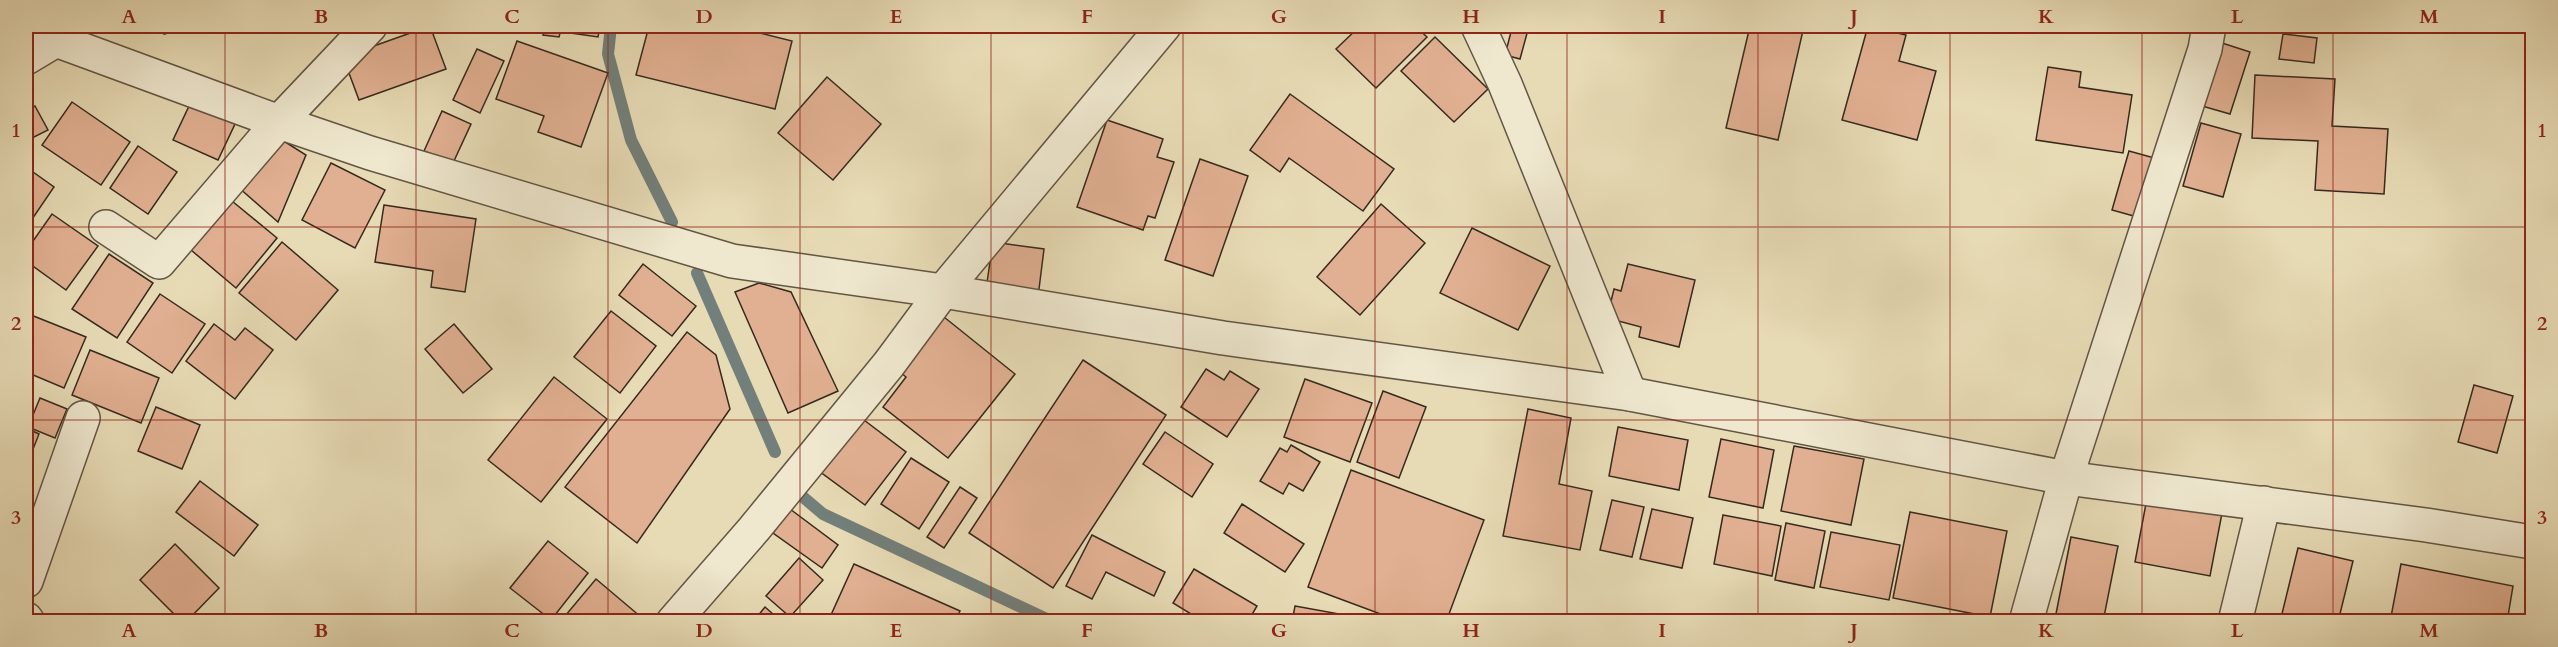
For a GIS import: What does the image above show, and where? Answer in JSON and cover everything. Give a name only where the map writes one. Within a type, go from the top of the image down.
[{"type":"street","points":[[106,227],[159,262],[279,122],[370,26]]},
{"type":"street","points":[[674,621],[754,529],[889,364],[943,291],[1164,26]]},
{"type":"street","points":[[1478,26],[1505,84],[1630,394]]},
{"type":"street","points":[[2026,621],[2066,478],[2205,49],[2209,26]]},
{"type":"street","points":[[26,58],[56,40],[370,153],[732,261],[943,291],[1223,338],[1630,394],[2066,478],[2426,525],[2532,542]]},
{"type":"street","points":[[26,581],[83,418]]},
{"type":"street","points":[[2235,621],[2264,503]]},
{"type":"building","points":[[162,26],[197,26],[164,34]]},
{"type":"building","points":[[318,26],[338,26],[321,33]]},
{"type":"building","points":[[430,26],[446,69],[359,100],[343,57]]},
{"type":"building","points":[[545,26],[562,26],[559,37],[543,35]]},
{"type":"building","points":[[565,26],[600,26],[598,37],[564,32]]},
{"type":"building","points":[[649,26],[732,26],[792,41],[775,109],[636,75]]},
{"type":"building","points":[[1360,26],[1415,26],[1427,37],[1376,88],[1336,49]]},
{"type":"building","points":[[1493,26],[1529,26],[1520,59],[1505,55],[1511,32]]},
{"type":"building","points":[[1750,26],[1804,26],[1778,140],[1726,128]]},
{"type":"building","points":[[1868,26],[1906,35],[1899,61],[1936,71],[1917,140],[1842,120]]},
{"type":"building","points":[[1900,26],[1925,26],[1923,32]]},
{"type":"building","points":[[2283,34],[2317,38],[2314,63],[2279,59]]},
{"type":"building","points":[[1435,37],[1488,89],[1454,122],[1401,71]]},
{"type":"building","points":[[517,41],[608,73],[581,147],[538,132],[544,116],[496,99]]},
{"type":"building","points":[[2222,43],[2250,52],[2230,114],[2202,106]]},
{"type":"building","points":[[477,49],[504,61],[480,113],[453,100]]},
{"type":"building","points":[[2048,67],[2081,72],[2079,87],[2132,95],[2123,153],[2036,140]]},
{"type":"building","points":[[2255,75],[2335,79],[2332,126],[2388,129],[2384,194],[2315,190],[2318,141],[2252,138]]},
{"type":"building","points":[[827,77],[881,124],[833,180],[778,133]]},
{"type":"building","points":[[1290,94],[1394,169],[1363,211],[1289,158],[1280,172],[1250,150]]},
{"type":"building","points":[[72,102],[130,142],[101,185],[42,145]]},
{"type":"building","points":[[190,104],[235,124],[218,160],[173,140]]},
{"type":"building","points":[[35,106],[48,130],[26,141],[26,111]]},
{"type":"building","points":[[442,111],[471,124],[453,163],[424,151]]},
{"type":"building","points":[[1107,120],[1163,139],[1157,157],[1174,162],[1155,218],[1148,216],[1143,230],[1077,207]]},
{"type":"building","points":[[2201,123],[2241,134],[2223,197],[2183,186]]},
{"type":"building","points":[[279,138],[306,155],[278,222],[238,187]]},
{"type":"building","points":[[138,146],[177,172],[148,214],[110,188]]},
{"type":"building","points":[[2129,151],[2158,159],[2141,218],[2112,210]]},
{"type":"building","points":[[1200,159],[1248,176],[1213,276],[1165,260]]},
{"type":"building","points":[[331,163],[385,190],[355,248],[302,220]]},
{"type":"building","points":[[26,167],[54,187],[26,228]]},
{"type":"building","points":[[232,201],[277,238],[236,288],[191,250]]},
{"type":"building","points":[[1381,204],[1425,243],[1360,315],[1317,277]]},
{"type":"building","points":[[384,205],[476,219],[465,292],[431,287],[433,271],[375,262]]},
{"type":"building","points":[[52,214],[98,246],[66,290],[26,261],[26,251]]},
{"type":"building","points":[[1472,228],[1550,266],[1518,330],[1440,293]]},
{"type":"building","points":[[282,242],[338,290],[296,340],[239,293]]},
{"type":"building","points":[[993,242],[1044,249],[1038,297],[986,289]]},
{"type":"building","points":[[109,254],[153,283],[117,338],[72,309]]},
{"type":"building","points":[[643,264],[696,306],[672,336],[619,295]]},
{"type":"building","points":[[1628,264],[1695,280],[1679,347],[1639,337],[1641,327],[1607,318],[1614,289],[1621,291]]},
{"type":"building","points":[[759,283],[791,292],[838,391],[788,413],[735,292]]},
{"type":"building","points":[[160,294],[205,324],[172,373],[127,342]]},
{"type":"building","points":[[611,311],[656,346],[620,393],[574,357]]},
{"type":"building","points":[[26,313],[86,337],[64,388],[26,372]]},
{"type":"building","points":[[944,317],[1015,374],[948,458],[883,407],[906,377],[900,372]]},
{"type":"building","points":[[214,324],[235,340],[245,328],[273,350],[235,399],[186,361]]},
{"type":"building","points":[[454,324],[492,369],[463,393],[425,349]]},
{"type":"building","points":[[687,332],[716,355],[730,409],[637,543],[565,487]]},
{"type":"building","points":[[90,350],[159,378],[141,423],[72,395]]},
{"type":"building","points":[[1083,360],[1166,415],[1053,588],[969,533]]},
{"type":"building","points":[[1206,369],[1224,380],[1230,371],[1259,389],[1227,437],[1181,407]]},
{"type":"building","points":[[554,377],[607,419],[541,502],[488,460]]},
{"type":"building","points":[[1305,379],[1372,403],[1350,462],[1284,437]]},
{"type":"building","points":[[2474,385],[2513,396],[2497,453],[2458,442]]},
{"type":"building","points":[[1383,391],[1426,407],[1399,478],[1357,462]]},
{"type":"building","points":[[40,398],[67,409],[55,438],[28,427]]},
{"type":"building","points":[[156,407],[200,425],[182,469],[138,451]]},
{"type":"building","points":[[1528,409],[1571,418],[1559,484],[1592,491],[1580,550],[1503,536]]},
{"type":"building","points":[[860,417],[906,452],[865,505],[819,471]]},
{"type":"building","points":[[1618,427],[1688,440],[1679,490],[1609,476]]},
{"type":"building","points":[[26,428],[39,434],[26,467]]},
{"type":"building","points":[[1165,432],[1213,464],[1192,497],[1143,464]]},
{"type":"building","points":[[1721,439],[1774,450],[1763,508],[1709,497]]},
{"type":"building","points":[[1291,445],[1320,462],[1303,491],[1289,483],[1283,494],[1260,481],[1280,448],[1287,452]]},
{"type":"building","points":[[1794,446],[1864,459],[1851,525],[1781,511]]},
{"type":"building","points":[[911,458],[949,482],[919,529],[881,504]]},
{"type":"building","points":[[1351,470],[1484,520],[1446,622],[1402,622],[1308,587]]},
{"type":"building","points":[[200,481],[258,525],[234,556],[176,512]]},
{"type":"building","points":[[960,487],[977,498],[944,548],[927,537]]},
{"type":"building","points":[[2148,493],[2223,508],[2210,576],[2135,562]]},
{"type":"building","points":[[1612,500],[1644,507],[1632,557],[1600,550]]},
{"type":"building","points":[[1242,504],[1304,544],[1285,572],[1224,533]]},
{"type":"building","points":[[790,509],[838,545],[822,568],[773,533]]},
{"type":"building","points":[[1652,509],[1693,518],[1682,568],[1640,559]]},
{"type":"building","points":[[1910,512],[2007,531],[1990,617],[1893,598]]},
{"type":"building","points":[[1723,515],[1781,526],[1772,576],[1714,564]]},
{"type":"building","points":[[1786,523],[1825,531],[1814,588],[1775,580]]},
{"type":"building","points":[[1831,532],[1900,545],[1889,600],[1820,587]]},
{"type":"building","points":[[1092,535],[1165,572],[1154,596],[1106,572],[1092,599],[1066,586]]},
{"type":"building","points":[[2071,537],[2118,546],[2103,622],[2056,614]]},
{"type":"building","points":[[548,541],[588,573],[551,620],[510,588]]},
{"type":"building","points":[[175,544],[219,588],[186,622],[182,622],[140,580]]},
{"type":"building","points":[[2298,548],[2353,561],[2338,622],[2280,622]]},
{"type":"building","points":[[799,558],[823,580],[790,617],[766,596]]},
{"type":"building","points":[[854,564],[960,611],[955,622],[845,622],[831,615]]},
{"type":"building","points":[[2401,564],[2513,586],[2507,622],[2390,622]]},
{"type":"building","points":[[1194,569],[1257,606],[1250,618],[1243,622],[1204,622],[1173,603]]},
{"type":"building","points":[[596,579],[641,617],[637,622],[560,622]]},
{"type":"building","points":[[1295,606],[1356,617],[1355,622],[1292,622]]},
{"type":"building","points":[[765,607],[782,622],[753,622]]},
{"type":"building","points":[[493,615],[501,622],[488,622]]},
{"type":"waterway","points":[[611,26],[608,54],[631,140],[672,222]]},
{"type":"waterway","points":[[697,273],[775,452]]},
{"type":"waterway","points":[[803,497],[823,514],[1053,622]]}]
